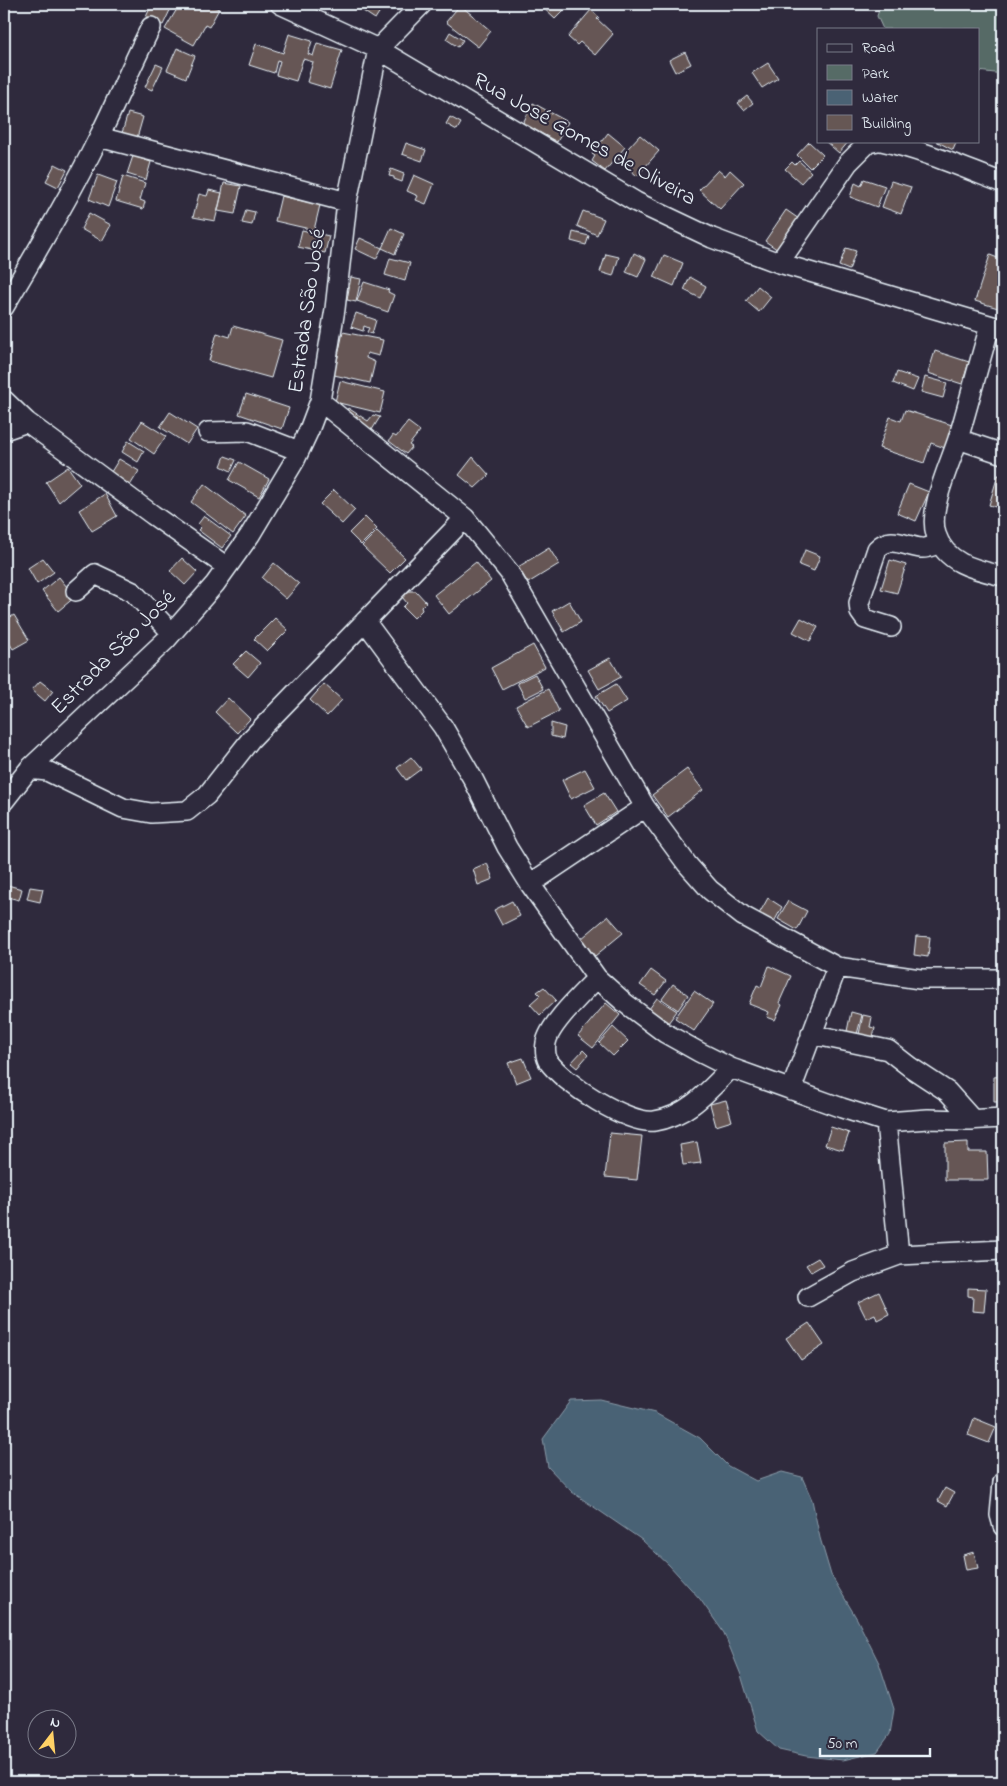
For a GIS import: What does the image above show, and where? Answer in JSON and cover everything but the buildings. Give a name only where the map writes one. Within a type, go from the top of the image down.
[{"type":"street","name":"Rua José Gomes de Oliveira","points":[[280,4],[378,49],[636,202],[712,238],[778,263],[997,327]]},
{"type":"street","points":[[378,49],[422,4]]},
{"type":"street","points":[[4,307],[42,244],[99,137],[132,63],[151,28]]},
{"type":"street","name":"Estrada São José","points":[[4,800],[29,769],[127,678],[172,633],[215,584],[250,535],[299,451],[320,401],[335,308],[347,202],[378,49]]},
{"type":"street","points":[[99,137],[347,202]]},
{"type":"street","points":[[778,263],[848,163],[868,143],[874,142]]},
{"type":"street","points":[[885,142],[897,144],[1003,183]]},
{"type":"street","points":[[997,327],[958,439],[934,516],[936,534],[940,543],[953,559],[965,566],[1003,576]]},
{"type":"street","points":[[4,400],[28,422],[153,515],[228,567]]},
{"type":"street","points":[[320,401],[465,518],[509,572],[644,807],[687,864],[710,890],[743,916],[837,967],[920,979],[1003,979]]},
{"type":"street","points":[[4,430],[28,422]]},
{"type":"street","points":[[208,432],[247,430],[299,451]]},
{"type":"street","points":[[958,439],[1003,454]]},
{"type":"street","points":[[29,769],[47,771],[123,808],[151,812],[187,811],[207,794],[251,739],[465,518]]},
{"type":"street","points":[[891,627],[865,619],[860,612],[859,603],[877,549],[883,542],[892,541],[923,549],[940,543]]},
{"type":"street","points":[[76,591],[94,574],[133,592],[172,633]]},
{"type":"street","points":[[365,621],[443,727],[473,779],[507,847],[530,884],[597,978],[625,1003],[665,1034],[731,1068],[886,1122],[928,1119],[973,1120],[1003,1118]]},
{"type":"street","points":[[530,884],[644,807]]},
{"type":"street","points":[[791,1090],[837,967]]},
{"type":"street","points":[[597,978],[564,1014],[546,1040],[545,1054],[548,1061],[562,1076],[605,1105],[640,1121],[654,1121],[681,1113],[695,1104],[731,1068]]},
{"type":"street","points":[[811,1034],[888,1050],[948,1092],[973,1120]]},
{"type":"street","points":[[886,1122],[898,1255]]},
{"type":"street","points":[[808,1296],[853,1272],[898,1255],[1003,1250]]},
{"type":"street","points":[[1003,1482],[1000,1515],[1003,1526]]},
{"type":"green space","points":[[881,4],[1003,4],[1003,74],[980,71],[980,28],[883,28],[877,16]]},
{"type":"water","points":[[601,1400],[655,1413],[700,1438],[728,1466],[756,1481],[782,1472],[802,1477],[812,1500],[820,1538],[831,1575],[857,1619],[879,1663],[894,1709],[890,1734],[877,1752],[843,1760],[806,1756],[779,1750],[758,1731],[741,1675],[724,1633],[700,1599],[669,1565],[642,1540],[572,1492],[548,1467],[543,1439],[571,1401]]}]
